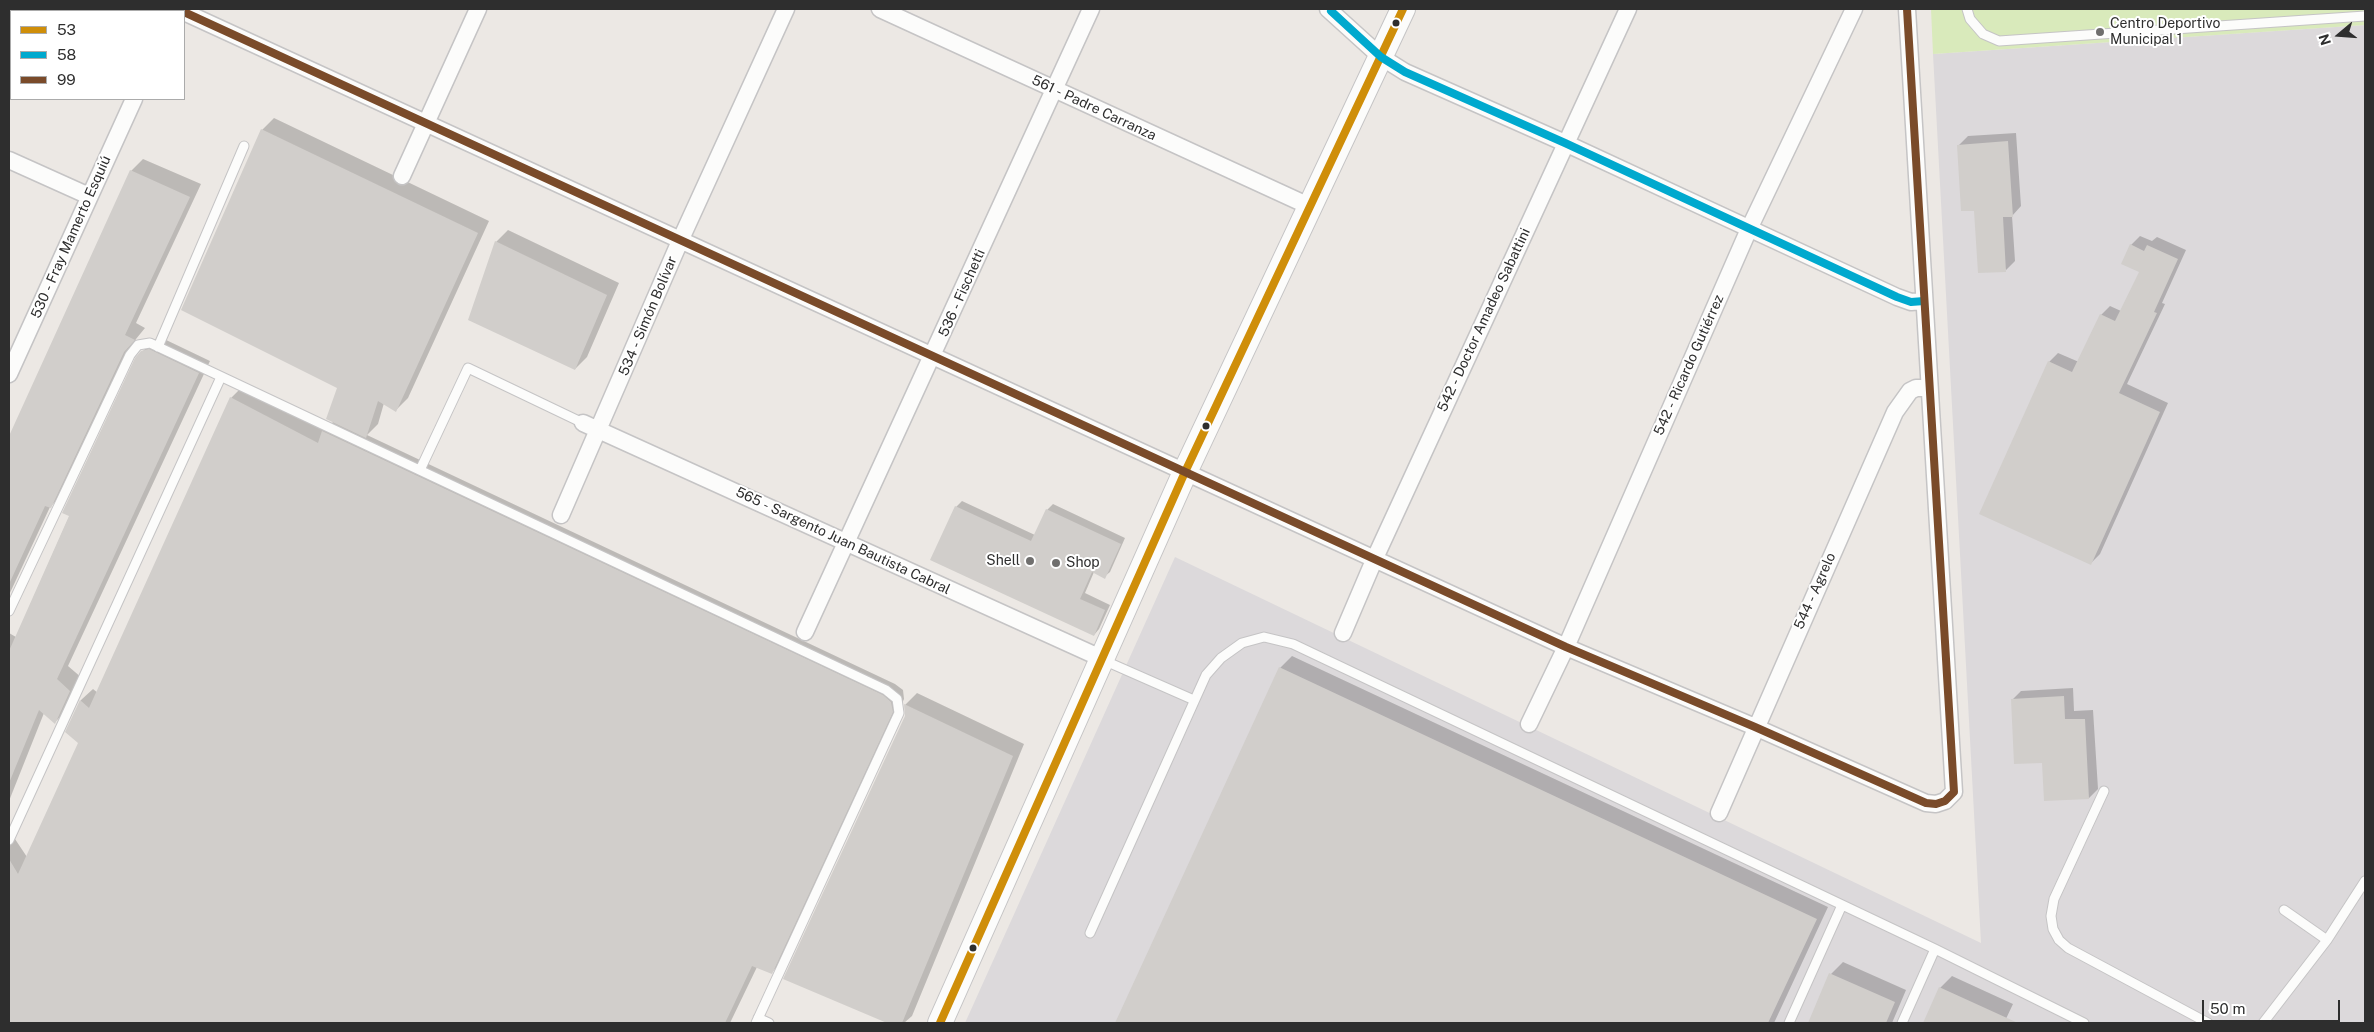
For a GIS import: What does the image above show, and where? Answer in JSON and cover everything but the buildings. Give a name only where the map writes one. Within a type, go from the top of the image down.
[{"type":"street","points":[[402,176],[478,9]]},
{"type":"street","name":"534 - Simón Bolívar","points":[[561,515],[600,430],[680,241],[786,9]]},
{"type":"street","name":"561 - Padre Carranza","points":[[880,9],[1309,206]]},
{"type":"street","name":"536 - Fischetti","points":[[805,632],[1092,9]]},
{"type":"street","points":[[1328,9],[1381,57],[1404,72],[1565,143],[1897,297],[1912,302],[1924,301]]},
{"type":"street","points":[[940,1023],[1185,472],[1402,9]]},
{"type":"street","name":"542 - Doctor Amadeo Sabattini","points":[[1343,633],[1375,558],[1628,9]]},
{"type":"street","name":"542 - Ricardo Gutiérrez","points":[[1529,724],[1566,647],[1749,229],[1854,9]]},
{"type":"street","points":[[185,13],[1566,647],[1755,727],[1926,803],[1936,804],[1945,801],[1954,792],[1907,9]]},
{"type":"street","name":"530 - Fray Mamerto Esquiú","points":[[9,374],[134,100]]},
{"type":"street","points":[[9,160],[89,196]]},
{"type":"street","name":"544 - Agrelo","points":[[1719,813],[1755,727],[1895,412],[1910,391],[1916,388],[1929,388]]},
{"type":"street","name":"565 - Sargento Juan Bautista Cabral","points":[[583,423],[1103,659]]},
{"type":"lane","points":[[1967,9],[1970,19],[1983,34],[1999,41],[2365,16]]},
{"type":"lane","points":[[158,347],[244,146]]},
{"type":"lane","points":[[9,611],[130,355],[138,345],[150,343],[886,690],[897,699],[898,713],[757,1021],[769,1023]]},
{"type":"lane","points":[[420,470],[468,368],[583,423]]},
{"type":"lane","points":[[9,840],[221,377]]},
{"type":"lane","points":[[1090,933],[1206,675],[1221,658],[1242,643],[1264,638],[1293,644],[1935,949],[2084,1023]]},
{"type":"lane","points":[[1103,659],[1194,700]]},
{"type":"lane","points":[[2104,791],[2054,899],[2051,916],[2053,929],[2059,940],[2068,948],[2208,1023]]},
{"type":"lane","points":[[2263,1023],[2327,940],[2365,881]]},
{"type":"lane","points":[[1789,1023],[1842,905]]},
{"type":"lane","points":[[2284,910],[2327,940]]},
{"type":"lane","points":[[1902,1023],[1935,949]]},
{"type":"shaded area","points":[[2365,25],[2365,1023],[965,1023],[1175,557],[1981,943],[1933,54]]},
{"type":"green space","name":"Centro Deportivo Municipal 1","points":[[1931,9],[2365,9],[2365,25],[1933,54]]},
{"type":"transit line","name":"53","points":[[940,1023],[1185,472],[1403,9]]},
{"type":"transit line","name":"99","points":[[185,12],[1566,647],[1755,727],[1926,803],[1936,804],[1945,801],[1954,792],[1907,9]]},
{"type":"transit line","name":"58","points":[[1331,11],[1381,57],[1405,72],[1565,143],[1897,297],[1911,302],[1924,301]]},
{"type":"place","name":"Centro Deportivo Municipal 1","points":[[2100,32]]},
{"type":"place","name":"Shell","points":[[1030,561]]},
{"type":"place","name":"Shop","points":[[1056,563]]}]
